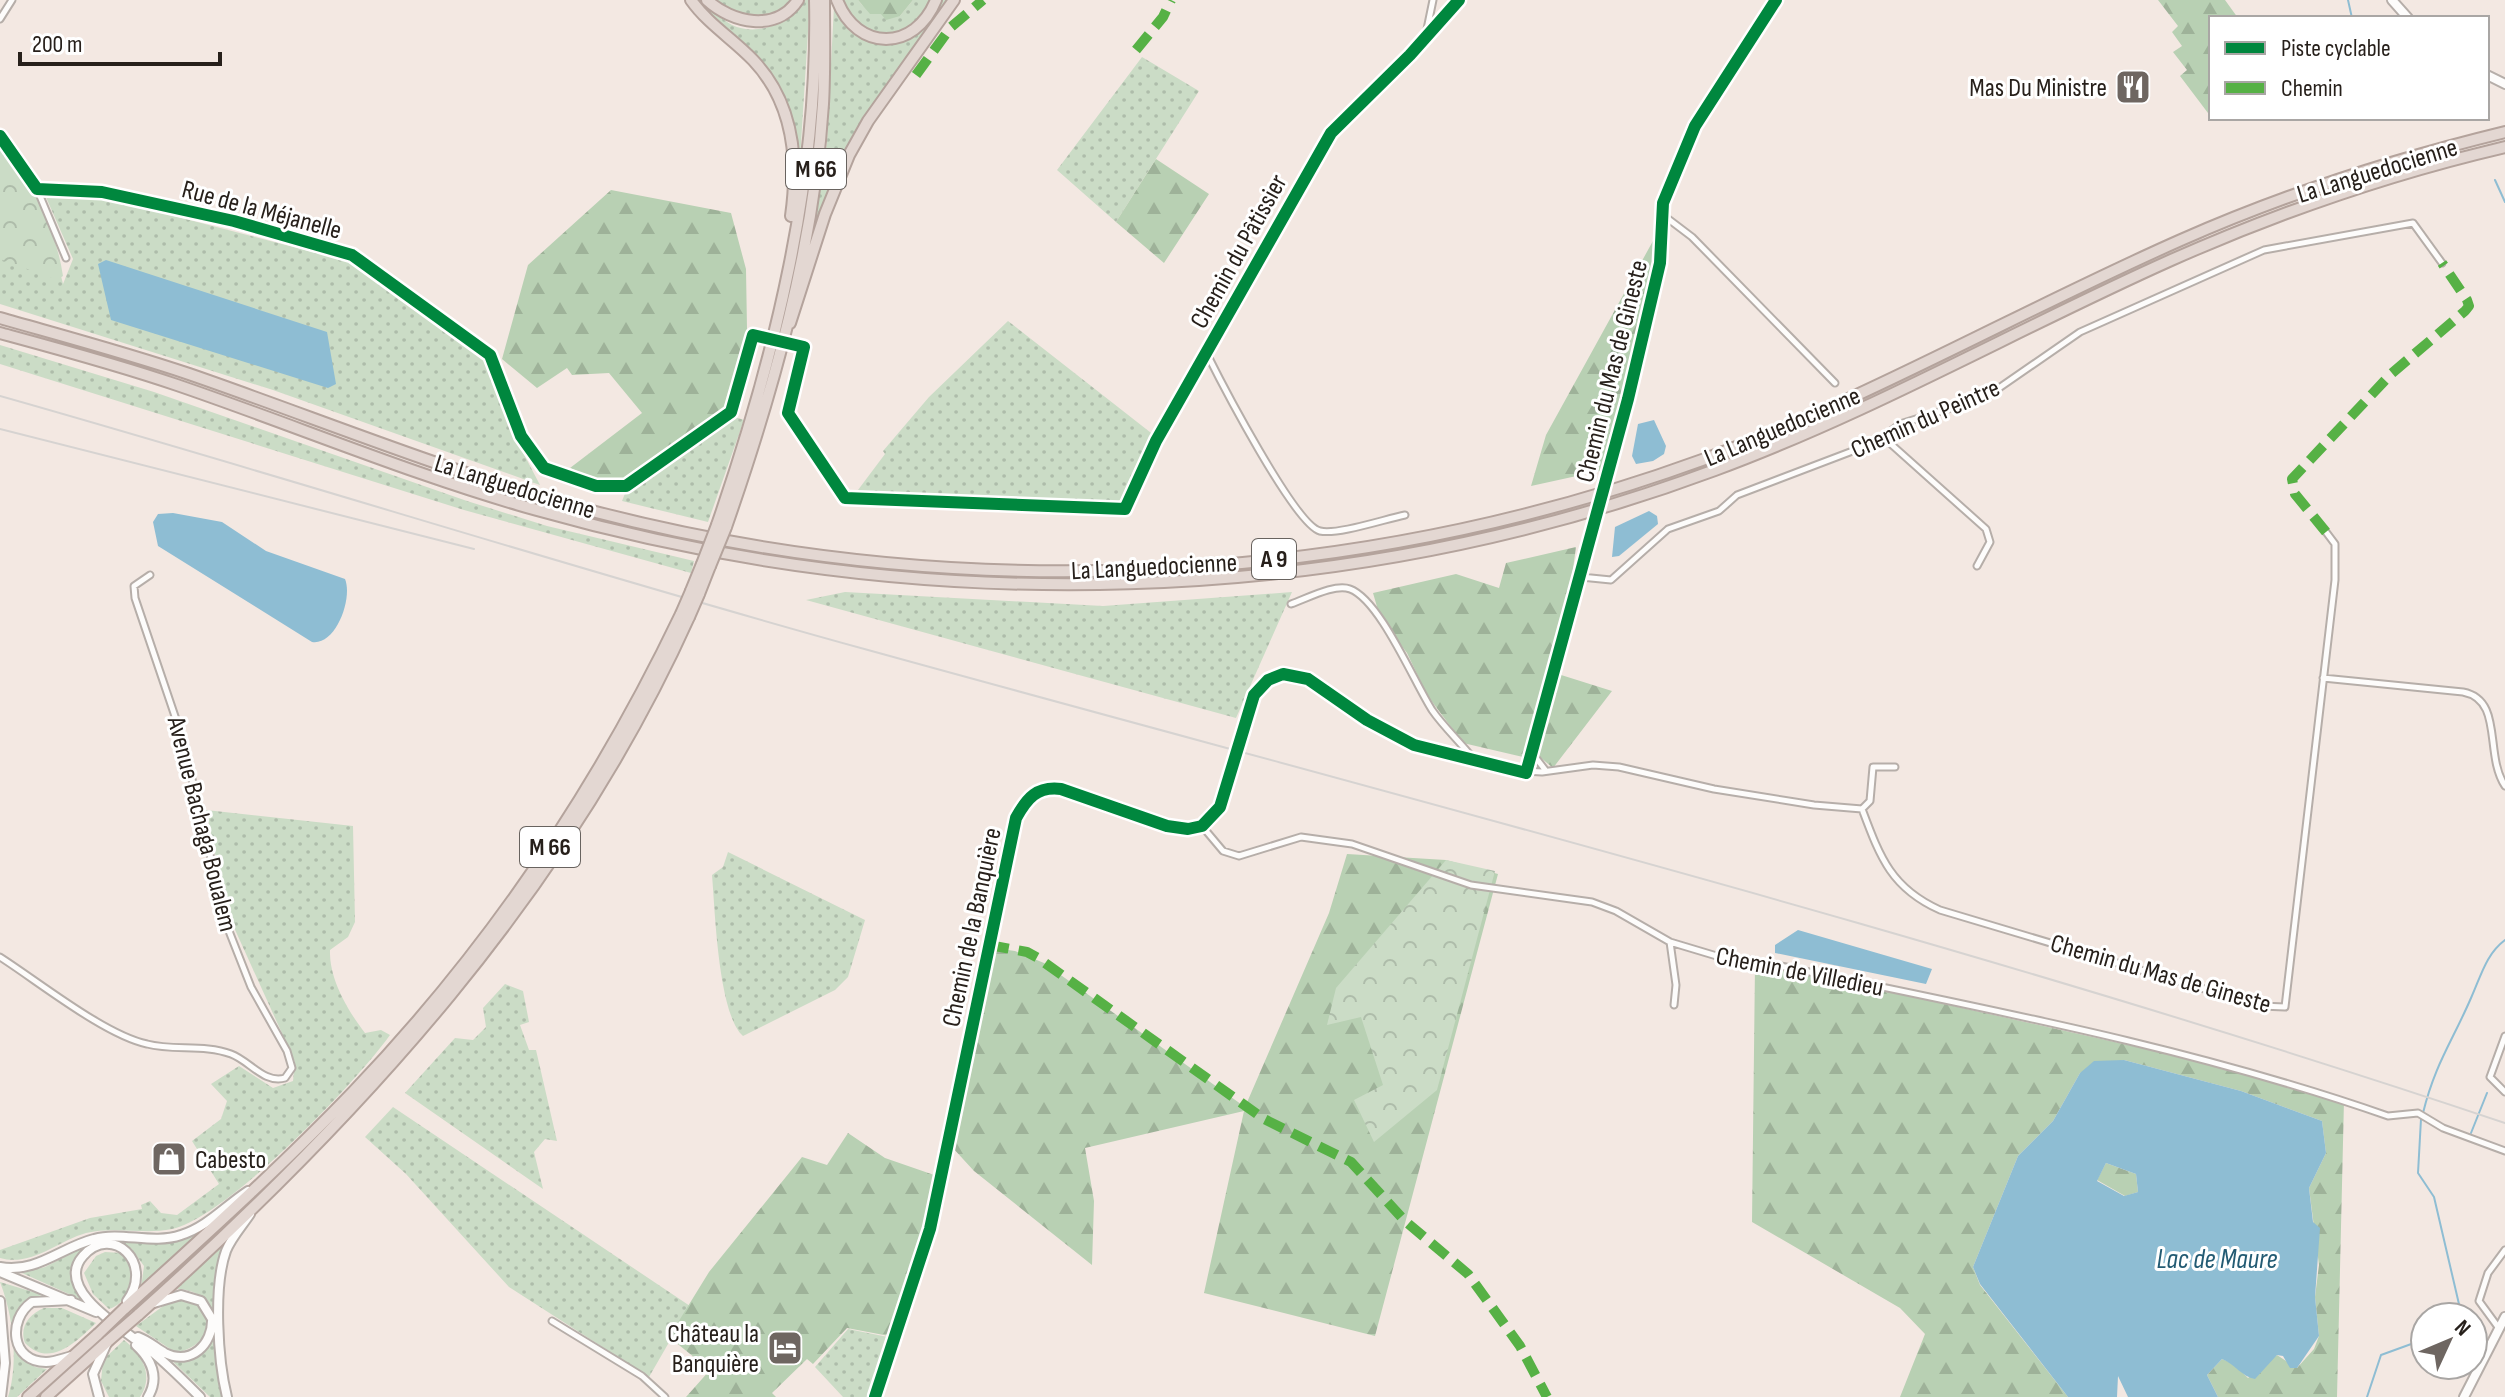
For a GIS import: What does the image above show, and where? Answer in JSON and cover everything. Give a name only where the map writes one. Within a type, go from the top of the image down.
[{"type":"highway","points":[[691,0],[755,61],[782,100],[793,145],[790,224],[794,236]]},
{"type":"highway","points":[[707,0],[731,17],[756,22],[786,13],[798,0]]},
{"type":"highway","name":"M 66","points":[[721,526],[758,394],[794,236],[810,138],[816,48],[815,0]]},
{"type":"highway","name":"M 66","points":[[46,1397],[150,1305],[261,1199],[400,1055],[536,885],[614,765],[695,593],[759,429],[783,335],[815,174],[823,104],[824,0]]},
{"type":"highway","points":[[837,0],[845,18],[857,30],[875,38],[893,39],[919,27],[936,0]]},
{"type":"highway","points":[[783,335],[794,318],[825,214],[860,135],[954,0]]},
{"type":"highway","name":"La Languedocienne","points":[[0,318],[143,359],[489,481],[586,509],[690,533],[820,555],[946,567],[1090,571],[1207,565],[1306,555],[1437,533],[1551,507],[1665,473],[1845,401],[2225,221],[2349,176],[2505,132]]},
{"type":"highway","name":"La Languedocienne","points":[[0,333],[177,385],[498,499],[675,545],[798,566],[938,581],[1063,585],[1206,580],[1300,570],[1440,547],[1576,515],[1689,479],[1849,415],[2220,239],[2364,186],[2505,147]]},
{"type":"highway","name":"M 66","points":[[28,1397],[265,1179],[402,1037],[528,880],[605,761],[685,616]]},
{"type":"main road","points":[[2392,0],[2406,16]]},
{"type":"main road","name":"M 66","points":[[2,1273],[28,1267],[93,1239],[110,1236],[177,1237],[200,1228],[265,1179]]},
{"type":"main road","name":"M 66","points":[[227,1397],[221,1357],[222,1266],[232,1240],[261,1199]]},
{"type":"main road","name":"M 66","points":[[103,1317],[85,1297],[77,1275],[80,1259],[100,1245],[120,1247],[135,1261],[136,1286],[124,1309]]},
{"type":"main road","points":[[2,1273],[71,1300],[103,1317],[130,1334],[200,1397]]},
{"type":"main road","name":"M 66","points":[[130,1334],[173,1356],[192,1355],[207,1341],[212,1319],[196,1298],[172,1296],[150,1305]]},
{"type":"main road","points":[[71,1300],[32,1302],[18,1317],[15,1335],[21,1350],[35,1360],[50,1362],[72,1356]]},
{"type":"main road","points":[[0,1301],[5,1363],[1,1397]]},
{"type":"main road","points":[[2464,1397],[2505,1317]]},
{"type":"main road","points":[[130,1334],[153,1368],[154,1383],[148,1397]]},
{"type":"main road","name":"M 66","points":[[99,1397],[93,1374],[108,1341]]},
{"type":"street","points":[[0,19],[12,0]]},
{"type":"street","points":[[1424,39],[1431,21],[1433,0]]},
{"type":"street","name":"Chemin du Pâtissier","points":[[1125,509],[1147,457],[1331,133],[1459,0]]},
{"type":"street","name":"Chemin du Mas de Gineste","points":[[1526,773],[1612,466],[1660,263],[1662,214],[1695,126],[1776,0]]},
{"type":"street","points":[[0,136],[37,189],[66,258]]},
{"type":"street","name":"Rue de la Méjanelle","points":[[37,189],[102,192],[234,221],[352,255],[490,355],[521,436],[544,468],[562,476]]},
{"type":"street","points":[[1662,214],[1692,237],[1835,383]]},
{"type":"street","name":"Chemin du Peintre","points":[[1581,577],[1611,580],[1668,529],[1719,511],[1737,495],[1883,437],[1900,424],[1986,397],[2080,332],[2264,250],[2413,223],[2442,263]]},
{"type":"street","points":[[1207,353],[1273,474],[1312,528],[1328,531],[1405,515]]},
{"type":"street","points":[[1883,437],[1986,529],[1990,542],[1977,566]]},
{"type":"street","points":[[2326,532],[2335,544],[2336,554],[2323,678],[2463,692],[2480,697],[2486,706],[2496,766],[2505,786]]},
{"type":"street","name":"Avenue Bachaga Boualem","points":[[0,957],[128,1038],[145,1044],[233,1054],[270,1078],[279,1080],[289,1074],[291,1060],[251,987],[227,926],[182,737],[135,598],[134,586],[150,575]]},
{"type":"street","points":[[1291,604],[1341,587],[1351,589],[1362,598],[1396,643],[1432,710],[1473,758]]},
{"type":"street","points":[[1202,826],[1215,815],[1226,789],[1254,695],[1268,680],[1294,674],[1308,679],[1403,740],[1526,773],[1593,765],[1619,767],[1714,789],[1814,805],[1862,809],[1870,801],[1873,767],[1895,767]]},
{"type":"street","name":"Chemin du Mas de Gineste","points":[[1862,809],[1893,876],[1919,900],[1940,910],[2261,1006],[2285,1007],[2323,678]]},
{"type":"street","points":[[1532,754],[1547,772]]},
{"type":"street","name":"Chemin de la Banquière","points":[[875,1397],[930,1229],[1016,818],[1025,801],[1039,791],[1061,789],[1167,826],[1188,829],[1202,826]]},
{"type":"street","name":"Chemin de Villedieu","points":[[1202,826],[1223,851],[1239,856],[1301,837],[1352,844],[1471,885],[1592,902],[1616,911],[1670,942],[1720,957],[1757,961],[2004,1011],[2176,1051],[2388,1116],[2422,1114],[2443,1128],[2505,1151]]},
{"type":"street","points":[[1670,942],[1676,985],[1674,1005]]},
{"type":"street","points":[[2505,1036],[2490,1077],[2505,1092]]},
{"type":"street","points":[[2498,1327],[2479,1301],[2488,1273],[2505,1250]]},
{"type":"street","points":[[552,1321],[642,1376],[665,1397]]},
{"type":"green space","points":[[696,0],[702,0],[732,25],[752,29],[783,21],[805,0],[810,0],[800,159],[797,159],[795,135],[784,95],[761,62]]},
{"type":"green space","points":[[717,0],[793,0],[775,12],[755,16],[735,11]]},
{"type":"green space","points":[[843,0],[858,0],[871,11],[900,16],[913,0],[931,0],[911,24],[886,34],[861,26],[851,16]]},
{"type":"green space","points":[[858,0],[913,0],[900,16],[886,20],[881,14],[870,14]]},
{"type":"green space","points":[[940,0],[950,0],[862,124],[800,282],[827,143],[834,5],[844,22],[857,33],[872,40],[888,42],[918,30],[930,18]]},
{"type":"green space","points":[[2158,0],[2225,0],[2237,16],[2209,16],[2209,114],[2180,76],[2187,70],[2173,52],[2182,46],[2172,32],[2178,26]]},
{"type":"green space","points":[[1142,57],[1199,91],[1116,222],[1057,170]]},
{"type":"green space","points":[[0,141],[31,189],[47,221],[63,276],[57,280],[0,259]]},
{"type":"green space","points":[[0,154],[54,248],[63,284],[73,259],[45,195],[101,197],[355,263],[491,365],[518,443],[540,485],[273,390],[0,304]]},
{"type":"green space","points":[[1156,159],[1209,194],[1164,263],[1116,222]]},
{"type":"green space","points":[[611,190],[731,213],[746,269],[747,329],[726,409],[627,481],[596,479],[570,468],[642,413],[609,373],[572,375],[567,368],[537,388],[502,359],[528,265]]},
{"type":"green space","points":[[1659,230],[1654,279],[1604,470],[1531,486],[1546,435]]},
{"type":"green space","points":[[1008,321],[1155,436],[1122,510],[849,502],[885,454],[883,451],[929,397]]},
{"type":"green space","points":[[0,345],[154,392],[547,526],[694,561],[691,573],[464,510],[0,364]]},
{"type":"green space","points":[[735,417],[744,420],[708,522],[622,501],[626,491]]},
{"type":"green space","points":[[1576,547],[1568,606],[1571,609],[1534,746],[1523,757],[1463,743],[1427,695],[1407,653],[1380,617],[1373,593],[1456,574],[1499,588],[1506,563]]},
{"type":"green space","points":[[845,592],[1103,606],[1292,592],[1236,718],[806,600]]},
{"type":"green space","points":[[1558,674],[1612,691],[1553,768],[1540,757],[1537,747]]},
{"type":"green space","points":[[206,810],[353,826],[355,922],[348,937],[330,950],[331,961],[341,994],[365,1033],[381,1030],[390,1035],[349,1084],[289,1146],[225,1200],[196,1219],[161,1231],[108,1230],[86,1233],[23,1259],[0,1258],[0,1250],[90,1218],[142,1209],[141,1205],[150,1201],[161,1213],[177,1215],[219,1184],[192,1141],[221,1119],[227,1101],[211,1084],[239,1066],[273,1088],[293,1081],[295,1062],[227,912]]},
{"type":"green space","points":[[728,852],[865,920],[848,977],[835,990],[743,1036],[728,1006],[723,984],[712,875],[723,867]]},
{"type":"green space","points":[[1347,854],[1446,860],[1498,874],[1375,1336],[1204,1293],[1244,1111],[1085,1148],[1094,1201],[1092,1265],[974,1171],[952,1147],[994,948],[1015,951],[1044,963],[1245,1107],[1329,913]]},
{"type":"green space","points":[[1446,860],[1495,871],[1437,1090],[1374,1142],[1354,1100],[1383,1085],[1361,1017],[1327,1025],[1336,988]]},
{"type":"green space","points":[[1761,963],[2146,1049],[2344,1100],[2337,1397],[2218,1397],[2207,1375],[2222,1359],[2234,1364],[2248,1378],[2277,1355],[2297,1368],[2314,1349],[2319,1336],[2315,1297],[2319,1265],[2309,1188],[2326,1153],[2322,1121],[2241,1091],[2124,1060],[2080,1073],[2053,1121],[2018,1156],[1973,1267],[1980,1285],[2068,1397],[1900,1397],[1925,1334],[1900,1308],[1752,1222],[1755,965]]},
{"type":"green space","points":[[505,984],[523,991],[529,1022],[520,1025],[529,1050],[536,1050],[557,1141],[545,1139],[534,1152],[543,1189],[405,1093],[455,1038],[473,1040],[486,1027],[483,1008]]},
{"type":"green space","points":[[393,1107],[690,1306],[649,1377],[509,1287],[406,1174],[365,1137]]},
{"type":"green space","points":[[848,1133],[885,1158],[937,1176],[903,1334],[890,1343],[889,1336],[847,1328],[813,1364],[807,1359],[772,1393],[776,1397],[686,1397],[710,1370],[669,1337],[709,1272],[802,1157],[827,1165]]},
{"type":"green space","points":[[2106,1163],[2136,1174],[2138,1192],[2125,1196],[2097,1180]]},
{"type":"green space","points":[[201,1232],[141,1288],[144,1266],[131,1248],[118,1242],[171,1243]]},
{"type":"green space","points":[[92,1243],[72,1268],[73,1282],[80,1299],[22,1273],[45,1267]]},
{"type":"green space","points":[[223,1245],[216,1321],[223,1397],[210,1397],[170,1359],[189,1358],[203,1351],[212,1340],[215,1327],[213,1313],[206,1301],[194,1293],[177,1289]]},
{"type":"green space","points":[[105,1252],[122,1253],[132,1271],[123,1299],[109,1309],[93,1294],[84,1273],[96,1256]]},
{"type":"green space","points":[[0,1282],[43,1295],[33,1298],[19,1309],[12,1331],[8,1309]]},
{"type":"green space","points":[[190,1300],[200,1308],[207,1324],[202,1338],[187,1350],[176,1353],[136,1326],[170,1301]]},
{"type":"green space","points":[[44,1308],[62,1308],[96,1323],[63,1350],[44,1353],[25,1343],[23,1332],[30,1317]]},
{"type":"green space","points":[[848,1329],[888,1337],[872,1397],[843,1397],[815,1367]]},
{"type":"green space","points":[[124,1340],[144,1366],[146,1381],[140,1397],[109,1397],[101,1381],[103,1360]]},
{"type":"green space","points":[[13,1343],[16,1352],[35,1367],[47,1369],[17,1397],[8,1397],[13,1369]]},
{"type":"water","points":[[106,260],[327,332],[336,384],[328,388],[111,320],[98,264]]},
{"type":"water","points":[[1654,420],[1666,446],[1664,454],[1653,461],[1636,464],[1632,456],[1638,424]]},
{"type":"water","points":[[1649,511],[1657,516],[1658,524],[1619,556],[1612,557],[1615,527]]},
{"type":"water","points":[[173,513],[222,522],[266,551],[345,579],[347,597],[335,629],[321,641],[312,642],[158,546],[153,522],[158,514]]},
{"type":"water","points":[[1798,930],[1932,969],[1926,984],[1775,953],[1775,945]]},
{"type":"water","name":"Lac de Maure","points":[[2124,1060],[2241,1091],[2322,1121],[2326,1153],[2309,1188],[2313,1222],[2320,1228],[2315,1297],[2319,1336],[2297,1368],[2290,1368],[2283,1356],[2277,1355],[2255,1379],[2222,1359],[2207,1375],[2218,1397],[2128,1397],[2118,1376],[2117,1397],[2068,1397],[1980,1284],[1973,1267],[2018,1156],[2053,1121],[2080,1073],[2094,1061]],"holes":[[[2106,1163],[2136,1174],[2138,1192],[2124,1196],[2097,1181]]]},
{"type":"waterway","points":[[2348,0],[2352,16]]},
{"type":"waterway","points":[[2495,180],[2505,202]]},
{"type":"waterway","points":[[2423,1113],[2438,1067],[2485,966],[2505,940]]},
{"type":"waterway","points":[[2471,1133],[2487,1093]]},
{"type":"waterway","points":[[2421,1119],[2418,1173],[2434,1197],[2458,1301]]},
{"type":"waterway","points":[[2367,1397],[2381,1355],[2409,1345]]},
{"type":"railway","points":[[0,396],[868,650],[1895,934],[2303,1057],[2505,1123]]},
{"type":"railway","points":[[0,429],[474,549]]},
{"type":"marked path","points":[[916,75],[951,27],[983,0]]},
{"type":"marked path","points":[[1136,50],[1163,17],[1171,0]]},
{"type":"marked path","points":[[2326,532],[2295,494],[2292,479],[2391,374],[2469,306],[2442,263]]},
{"type":"marked path","points":[[989,945],[1027,952],[1038,958],[1264,1119],[1351,1162],[1405,1221],[1468,1274],[1520,1346],[1547,1397]]},
{"type":"cycle path","points":[[0,136],[37,189],[102,192],[234,221],[352,255],[490,355],[521,436],[544,468],[596,486],[626,486],[731,412],[753,335],[804,347],[788,413],[845,498],[1125,509],[1156,441],[1331,133],[1410,55],[1459,0]]},
{"type":"cycle path","points":[[875,1397],[930,1229],[1016,818],[1029,799],[1045,789],[1061,789],[1167,826],[1188,829],[1202,826],[1220,807],[1254,695],[1268,680],[1283,674],[1308,679],[1367,720],[1414,745],[1526,773],[1628,399],[1660,263],[1663,203],[1695,126],[1776,0]]},
{"type":"place","name":"Mas Du Ministre","points":[[2133,87]]},
{"type":"place","name":"Cabesto","points":[[169,1159]]},
{"type":"place","name":"Château la Banquière","points":[[785,1348]]}]
